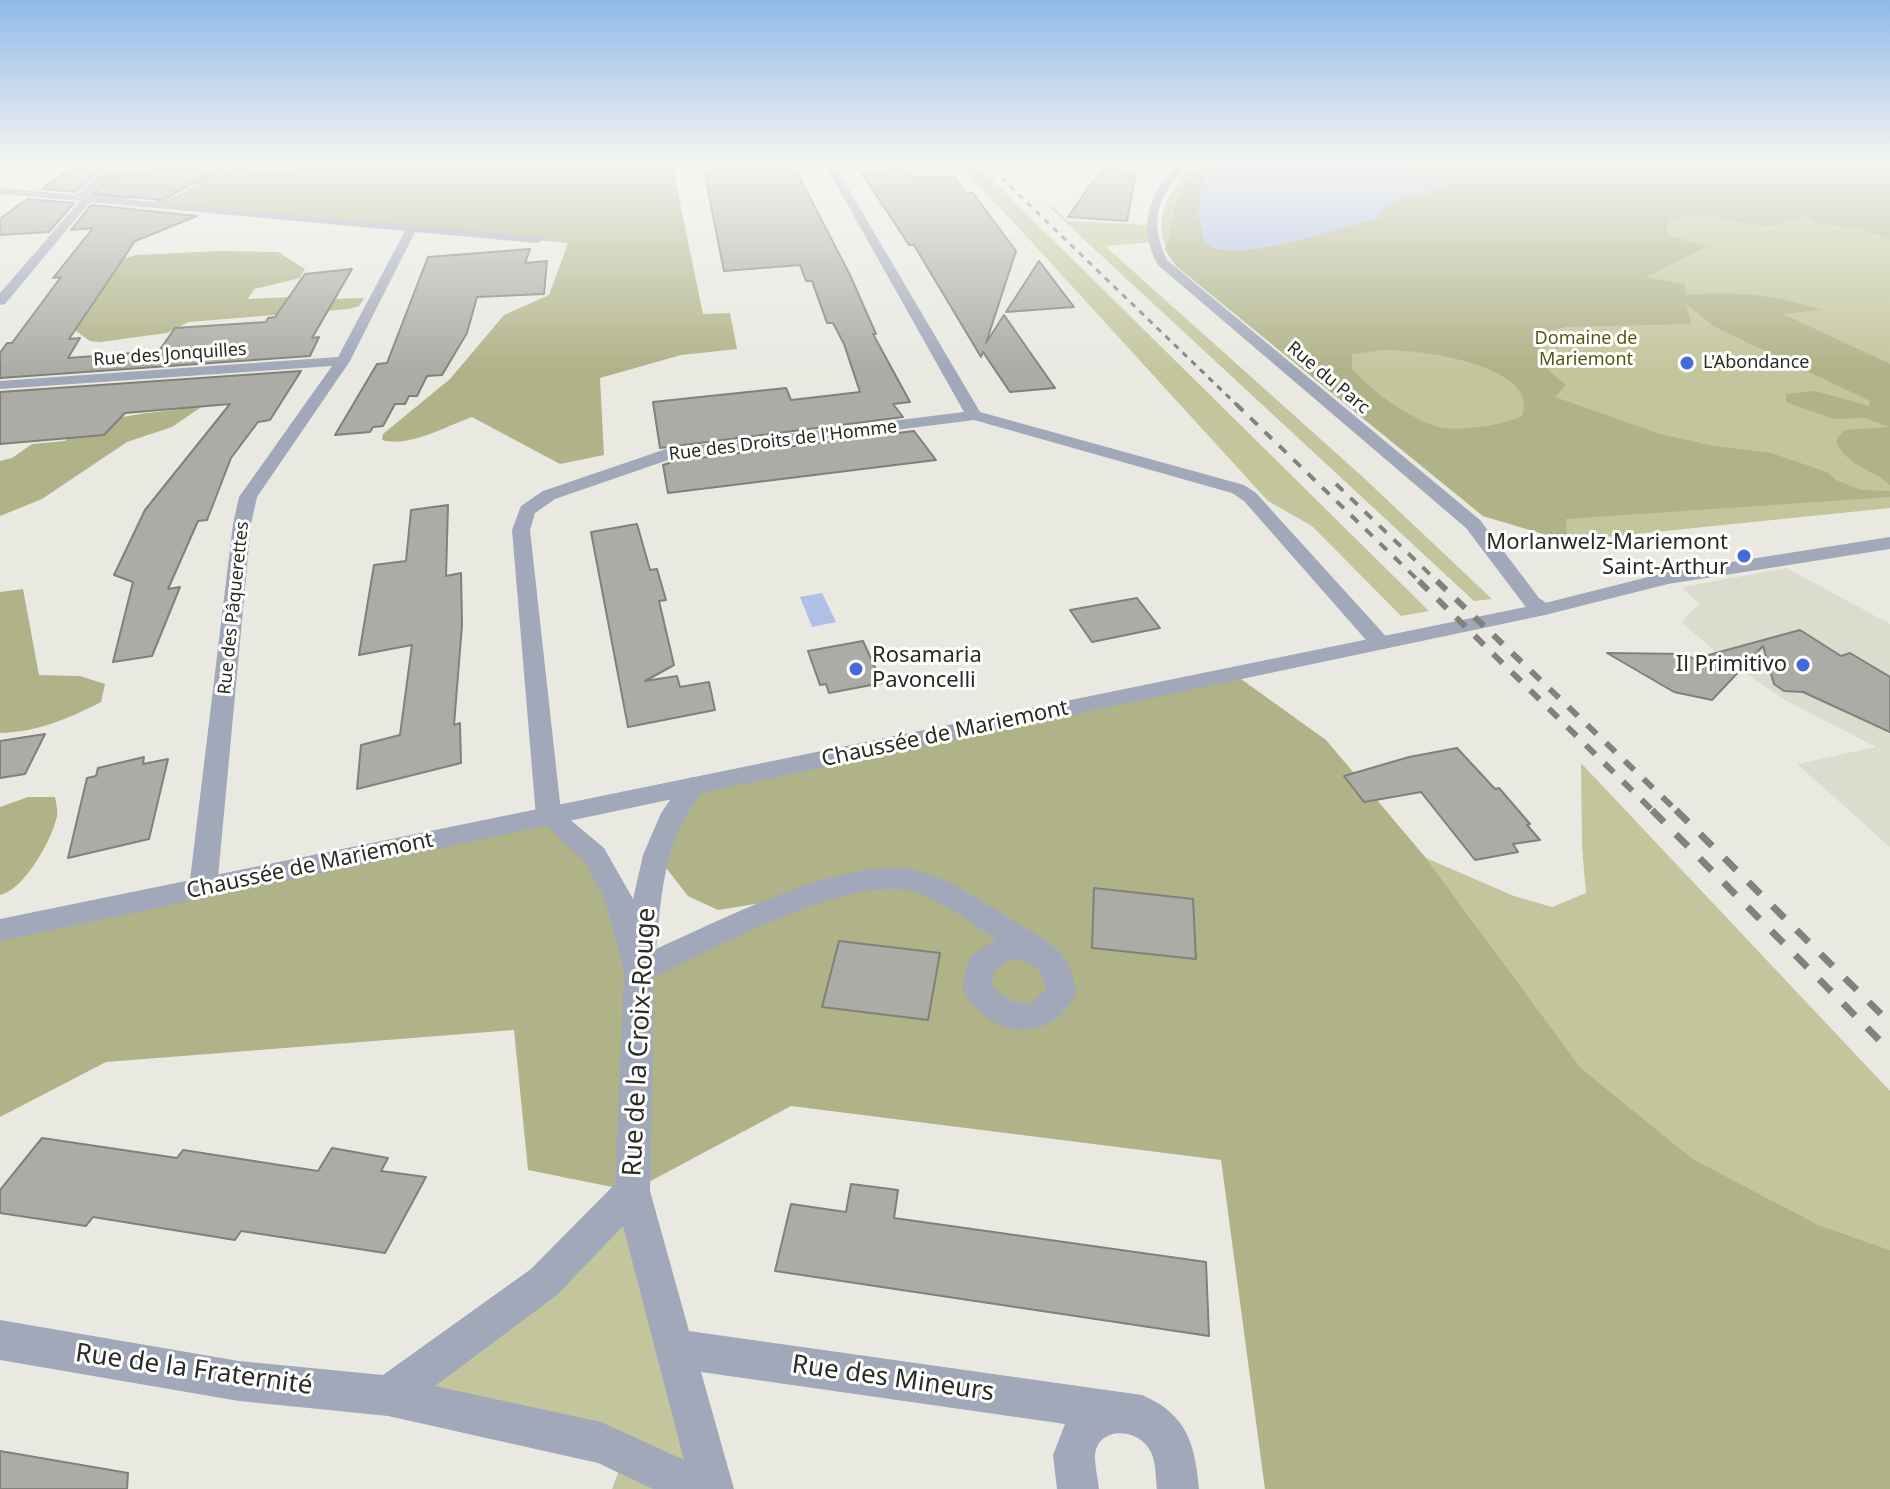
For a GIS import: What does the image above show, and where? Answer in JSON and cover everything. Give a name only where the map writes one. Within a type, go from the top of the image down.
[{"type":"street","points":[[0,301],[57,230]]},
{"type":"street","name":"Rue des Pâquerettes","points":[[203,888],[242,524],[248,497],[343,361],[411,230]]},
{"type":"street","points":[[417,230],[537,240]]},
{"type":"street","points":[[867,230],[974,415]]},
{"type":"street","name":"Rue du Parc","points":[[1150,230],[1162,262],[1473,524],[1532,602],[1545,609]]},
{"type":"street","points":[[0,275],[30,264]]},
{"type":"street","name":"Rue des Jonquilles","points":[[0,385],[343,361]]},
{"type":"street","name":"Rue des Droits de l'Homme","points":[[549,816],[521,530],[527,510],[549,495],[580,482],[672,453],[974,415],[1238,489],[1250,497],[1381,643]]},
{"type":"street","name":"Chaussée de Mariemont","points":[[0,930],[1545,609],[1668,578],[1890,543]]},
{"type":"street","name":"Rue de la Croix-Rouge","points":[[693,786],[670,820],[656,855],[647,896],[639,970],[632,1191],[713,1489]]},
{"type":"street","points":[[549,816],[595,855],[618,897],[639,970],[776,908],[851,882],[912,880],[947,895],[1039,951]]},
{"type":"street","points":[[388,1396],[544,1282],[632,1191]]},
{"type":"street","name":"Rue de la Fraternité","points":[[0,1340],[239,1381],[388,1396],[601,1443],[700,1489]]},
{"type":"street","name":"Rue des Mineurs","points":[[674,1348],[1112,1410],[1127,1409],[1143,1414],[1169,1440],[1176,1458],[1178,1489]]},
{"type":"street","points":[[1078,1489],[1074,1465],[1076,1444],[1084,1427],[1097,1415],[1112,1410]]},
{"type":"shaded area","points":[[1787,568],[1890,624],[1890,847],[1797,764],[1876,747],[1785,700],[1719,655],[1681,622],[1699,604],[1682,587]]},
{"type":"green space","points":[[437,230],[686,230],[703,314],[730,313],[737,349],[681,355],[600,378],[604,455],[560,464],[472,417],[415,439],[382,440],[383,434],[450,379],[504,315],[549,295],[568,243]]},
{"type":"green space","points":[[1021,230],[1043,230],[1429,611],[1401,616],[1312,526],[1268,501]]},
{"type":"green space","points":[[1074,230],[1150,230],[1152,242],[1105,246],[1364,478],[1492,599],[1474,601]]},
{"type":"green space","name":"Domaine de Mariemont","points":[[1163,230],[1890,230],[1890,508],[1567,541],[1483,516],[1176,266]]},
{"type":"green space","points":[[1170,230],[1250,230],[1259,249],[1331,230],[1667,230],[1668,235],[1707,247],[1646,277],[1685,284],[1686,295],[1754,295],[1821,310],[1783,314],[1890,364],[1890,485],[1852,461],[1836,441],[1844,430],[1889,427],[1865,418],[1833,419],[1786,402],[1786,394],[1815,391],[1869,406],[1870,401],[1715,327],[1686,304],[1691,324],[1566,327],[1540,333],[1544,363],[1566,385],[1555,397],[1660,434],[1714,446],[1771,453],[1827,472],[1836,480],[1861,490],[1890,491],[1890,497],[1566,519],[1567,541],[1483,516],[1176,266],[1165,250]],"holes":[[[1384,350],[1422,353],[1496,372],[1514,384],[1523,398],[1522,416],[1467,428],[1435,426],[1412,416],[1380,395],[1352,369],[1352,354]]]},
{"type":"green space","points":[[1866,230],[1890,230],[1890,240]]},
{"type":"green space","points":[[278,252],[305,269],[300,278],[254,289],[248,299],[312,296],[364,298],[359,306],[349,309],[188,322],[167,333],[100,342],[90,341],[73,329],[114,262],[135,255]]},
{"type":"green space","points":[[190,400],[207,403],[172,427],[127,442],[42,499],[0,516],[0,461],[12,458],[32,444],[65,441],[88,426],[103,421],[182,409]]},
{"type":"green space","points":[[23,589],[39,675],[80,676],[105,684],[101,702],[76,714],[40,727],[0,733],[0,592]]},
{"type":"green space","points":[[1234,674],[1326,740],[1426,858],[1581,1068],[1693,1159],[1819,1225],[1890,1250],[1890,1489],[1265,1489],[1221,1160],[791,1106],[632,1191],[528,1170],[514,1030],[106,1062],[0,1117],[0,930],[549,816],[595,855],[638,970],[768,902],[718,910],[688,896],[656,855],[693,786]]},
{"type":"green space","points":[[1581,763],[1890,1091],[1890,1250],[1819,1225],[1693,1159],[1581,1068],[1426,858],[1514,896],[1552,907],[1586,893]]},
{"type":"green space","points":[[28,797],[55,797],[57,816],[36,863],[18,884],[0,895],[0,807]]},
{"type":"green space","points":[[632,1191],[713,1489],[612,1489],[625,1455],[388,1396]]},
{"type":"water","points":[[1202,230],[1334,230],[1262,248],[1218,249],[1205,243]]},
{"type":"water","points":[[822,593],[836,622],[812,627],[800,597]]},
{"type":"building","points":[[0,230],[50,230],[49,232],[0,235]]},
{"type":"building","points":[[91,230],[161,230],[135,241],[69,339],[80,338],[68,358],[159,351],[175,328],[266,322],[268,318],[275,317],[305,274],[352,269],[312,338],[319,337],[310,356],[0,378],[0,353],[7,343],[12,343],[61,277],[53,278]]},
{"type":"building","points":[[716,230],[827,230],[876,334],[873,334],[910,402],[893,404],[903,417],[660,448],[653,402],[786,388],[791,400],[860,392],[844,344],[833,323],[827,323],[812,281],[806,281],[800,265],[724,271]]},
{"type":"building","points":[[899,230],[1001,230],[1016,251],[986,343],[1004,315],[1055,388],[1010,392],[983,352],[981,357],[914,245],[909,245]]},
{"type":"building","points":[[530,249],[525,263],[547,261],[544,294],[477,297],[467,333],[442,375],[427,376],[417,396],[409,396],[405,404],[395,404],[383,426],[373,427],[370,432],[335,435],[377,364],[387,363],[428,257]]},
{"type":"building","points":[[1039,261],[1074,307],[1006,312]]},
{"type":"building","points":[[301,371],[270,420],[258,422],[231,458],[207,520],[198,521],[168,589],[180,587],[152,656],[113,662],[133,582],[114,575],[145,510],[230,404],[125,413],[104,435],[0,444],[0,392]]},
{"type":"building","points":[[914,431],[936,460],[668,493],[663,465],[675,461]]},
{"type":"building","points":[[448,505],[446,576],[461,573],[462,625],[454,725],[460,723],[461,763],[357,789],[361,745],[400,735],[412,645],[359,655],[374,565],[406,561],[411,510]]},
{"type":"building","points":[[637,524],[650,570],[657,569],[666,600],[659,601],[674,665],[645,681],[677,676],[680,687],[709,682],[715,710],[628,727],[591,532]]},
{"type":"building","points":[[1137,598],[1160,628],[1092,642],[1070,610]]},
{"type":"building","points":[[1800,630],[1841,656],[1850,653],[1890,677],[1890,732],[1803,692],[1784,691],[1774,684],[1763,646],[1712,700],[1674,692],[1607,653],[1686,654],[1694,659]]},
{"type":"building","points":[[863,641],[882,683],[829,693],[826,684],[820,685],[808,651]]},
{"type":"building","points":[[45,734],[25,774],[0,778],[0,741]]},
{"type":"building","points":[[1457,748],[1495,789],[1499,788],[1540,840],[1513,844],[1518,852],[1475,860],[1421,792],[1364,802],[1344,776],[1409,757]]},
{"type":"building","points":[[144,757],[143,764],[168,759],[149,839],[68,858],[87,778],[96,776],[98,768]]},
{"type":"building","points":[[1094,888],[1193,899],[1196,959],[1092,948]]},
{"type":"building","points":[[839,941],[940,953],[928,1020],[822,1007]]},
{"type":"building","points":[[42,1138],[177,1158],[183,1150],[318,1171],[332,1148],[388,1158],[381,1171],[426,1177],[385,1253],[241,1231],[235,1240],[93,1217],[86,1226],[0,1213],[0,1190]]},
{"type":"building","points":[[851,1184],[898,1190],[894,1218],[1206,1262],[1209,1336],[775,1271],[791,1204],[846,1212]]},
{"type":"building","points":[[0,1451],[128,1473],[127,1489],[0,1489]]},
{"type":"railway","points":[[1056,230],[1238,406]]},
{"type":"railway","points":[[1236,404],[1421,583]]},
{"type":"railway","points":[[1336,484],[1439,583]]},
{"type":"railway","points":[[1419,581],[1653,811]]},
{"type":"railway","points":[[1437,581],[1678,812]]},
{"type":"railway","points":[[1676,810],[1890,1023]]},
{"type":"railway","points":[[1653,811],[1890,1051]]},
{"type":"place","name":"L'Abondance","points":[[1687,363]]},
{"type":"place","name":"Morlanwelz-Mariemont Saint-Arthur","points":[[1744,556]]},
{"type":"place","name":"Il Primitivo","points":[[1803,665]]},
{"type":"place","name":"Rosamaria Pavoncelli","points":[[856,669]]}]
